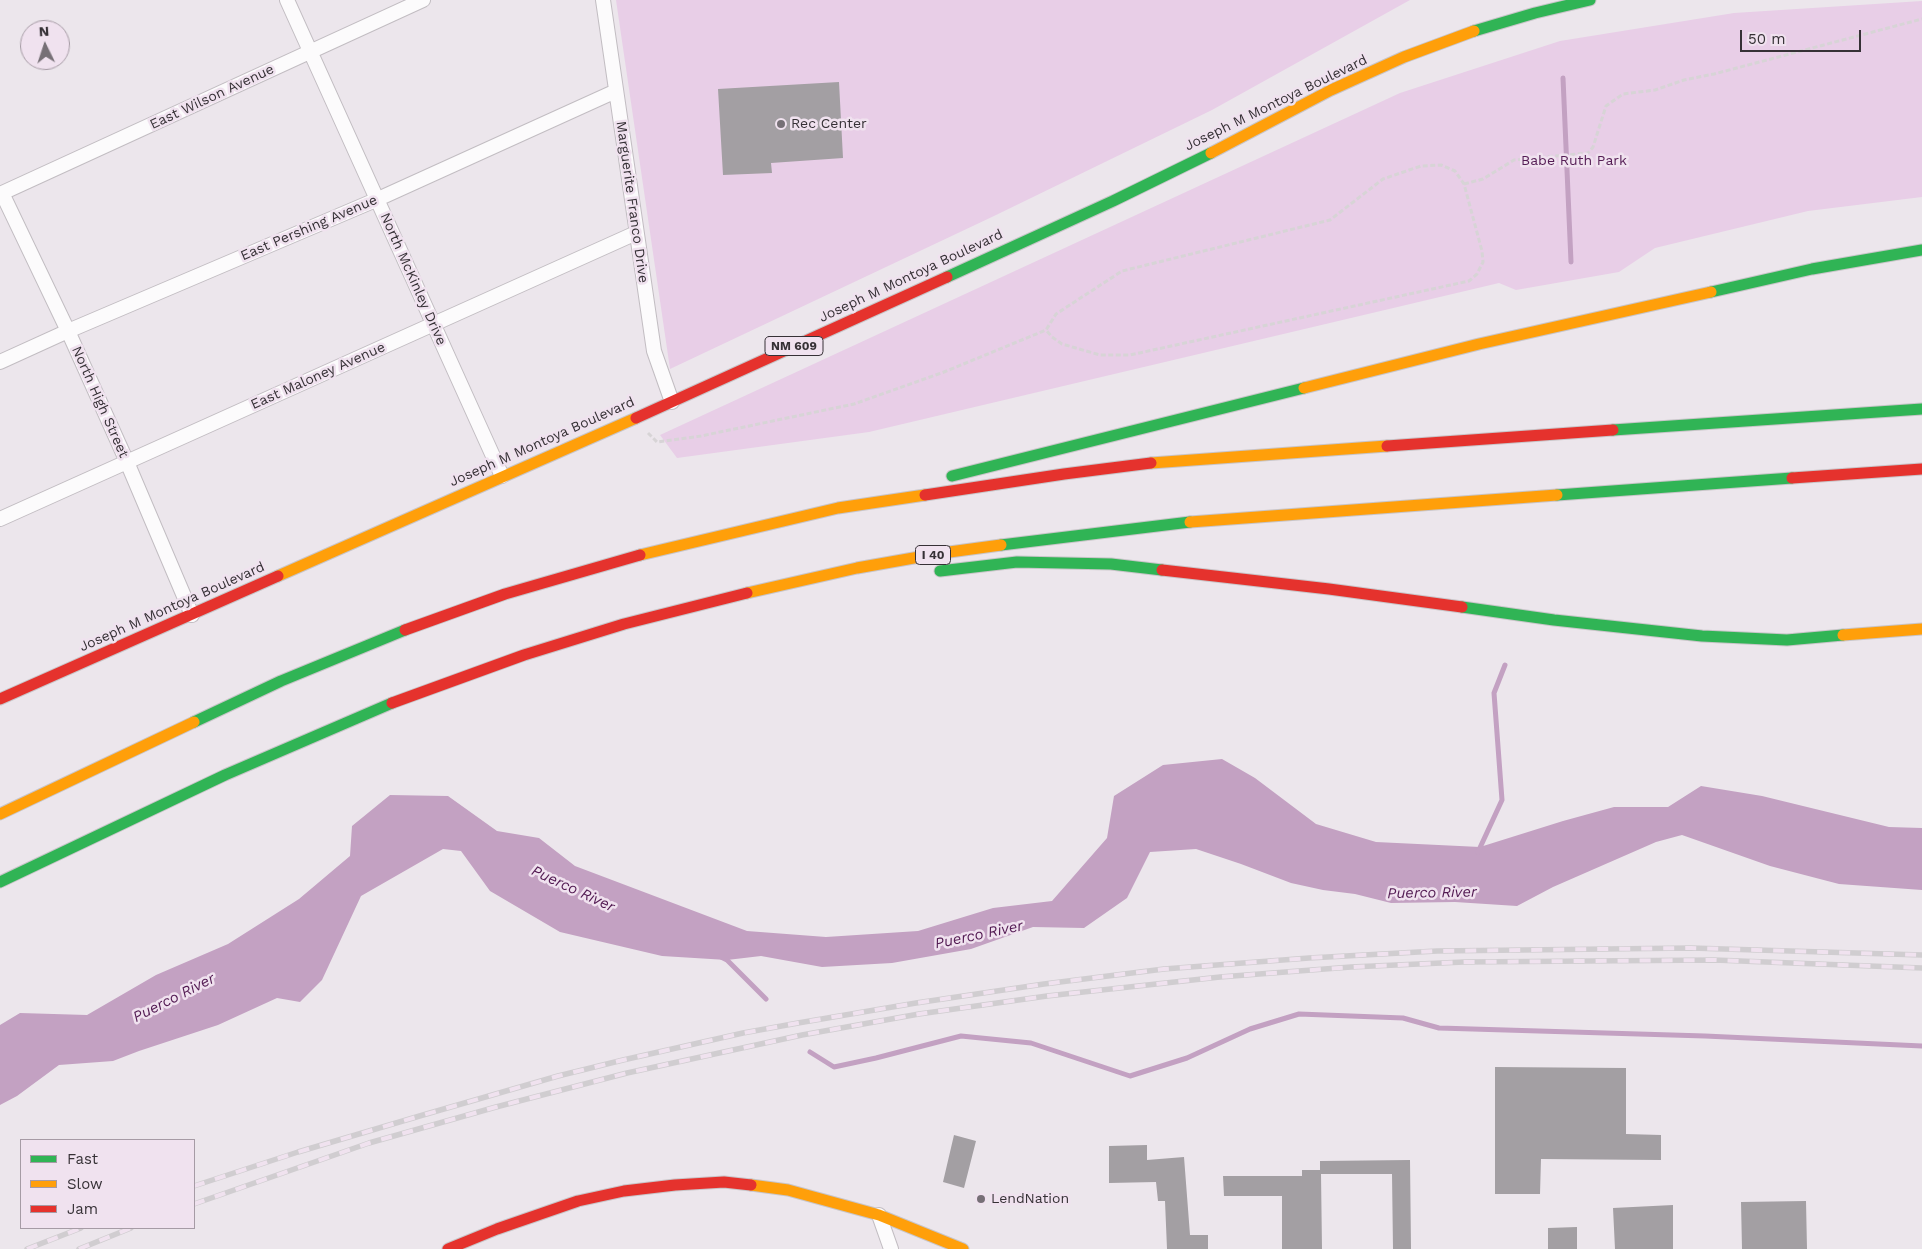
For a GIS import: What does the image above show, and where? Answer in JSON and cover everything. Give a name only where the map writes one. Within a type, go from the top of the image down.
[{"type":"main road","name":"Joseph M Montoya Boulevard","points":[[0,699],[672,402],[1113,200],[1234,141],[1331,90],[1464,34],[1535,13],[1590,0]]},
{"type":"main road","points":[[945,478],[1479,344],[1812,269],[1910,250],[1922,250]]},
{"type":"main road","points":[[685,543],[838,508],[1064,474],[1169,461],[1922,409]]},
{"type":"main road","name":"I 40","points":[[0,882],[225,775],[401,699],[524,655],[624,624],[733,596],[857,568],[942,553],[1170,523],[1922,469]]},
{"type":"main road","points":[[0,814],[281,681],[402,631],[505,594],[685,543],[916,485]]},
{"type":"main road","points":[[931,572],[1017,562],[1111,564],[1329,589],[1554,620],[1702,636],[1787,640],[1919,630]]},
{"type":"main road","points":[[733,596],[845,582]]},
{"type":"main road","points":[[448,1249],[497,1229],[578,1201],[624,1191],[675,1184],[724,1182],[788,1190],[879,1215],[963,1249]]},
{"type":"street","name":"North McKinley Drive","points":[[287,0],[502,476]]},
{"type":"street","name":"East Wilson Avenue","points":[[1,193],[423,0]]},
{"type":"street","name":"Marguerite Franco Drive","points":[[603,0],[654,351],[672,402]]},
{"type":"street","name":"East Pershing Avenue","points":[[0,362],[68,331],[378,199],[616,91]]},
{"type":"street","name":"North High Street","points":[[1,193],[68,331],[127,462],[192,615]]},
{"type":"street","name":"East Maloney Avenue","points":[[0,519],[636,233]]},
{"type":"street","points":[[879,1215],[891,1249]]},
{"type":"path","points":[[1464,184],[1483,179],[1514,160],[1588,153],[1593,146],[1606,106],[1623,94],[1655,90],[1684,80],[1714,74],[1922,19]]},
{"type":"path","points":[[634,418],[656,442],[702,436],[854,404],[944,372],[1046,330],[1056,314],[1122,271],[1330,220],[1382,179],[1421,166],[1441,165],[1455,172],[1464,184],[1482,251],[1483,262],[1477,274],[1469,281],[1130,355],[1100,355],[1062,344],[1046,330]]},
{"type":"green space","points":[[616,0],[1410,0],[1212,110],[994,216],[670,369]]},
{"type":"green space","name":"Babe Ruth Park","points":[[1922,1],[1922,197],[1808,211],[1655,248],[1619,272],[1516,290],[1499,283],[869,432],[677,458],[660,435],[1400,93],[1560,41],[1734,13]]},
{"type":"water","name":"Puerco River","points":[[1222,759],[1255,778],[1316,824],[1376,842],[1480,847],[1614,807],[1668,807],[1701,786],[1762,796],[1889,827],[1922,828],[1922,890],[1839,884],[1770,866],[1682,835],[1656,842],[1553,887],[1517,906],[1455,902],[1391,903],[1355,894],[1291,883],[1196,849],[1150,852],[1127,898],[1084,928],[1033,927],[971,949],[892,963],[822,967],[761,956],[727,960],[662,956],[560,932],[490,891],[461,851],[443,849],[361,896],[322,980],[300,1002],[277,998],[218,1025],[113,1061],[59,1065],[17,1096],[0,1105],[0,1025],[20,1013],[87,1015],[156,975],[228,944],[299,899],[350,856],[352,826],[390,795],[448,796],[497,831],[539,838],[575,866],[747,931],[826,937],[918,931],[993,908],[1052,901],[1107,838],[1114,796],[1163,765]]},
{"type":"building","name":"Rec Center","points":[[839,82],[843,158],[771,163],[772,173],[723,175],[718,89]]},
{"type":"building","points":[[1495,1067],[1626,1068],[1626,1134],[1661,1135],[1661,1160],[1541,1159],[1540,1194],[1495,1194]]},
{"type":"building","points":[[954,1135],[976,1141],[964,1188],[943,1182]]},
{"type":"building","points":[[1147,1145],[1147,1160],[1184,1157],[1190,1235],[1208,1235],[1208,1249],[1167,1249],[1165,1201],[1158,1201],[1156,1182],[1109,1183],[1109,1146]]},
{"type":"building","points":[[1410,1160],[1411,1249],[1393,1249],[1392,1174],[1321,1174],[1322,1249],[1282,1249],[1282,1196],[1224,1196],[1223,1176],[1302,1176],[1302,1170],[1320,1170],[1320,1161]]},
{"type":"building","points":[[1806,1201],[1807,1249],[1742,1249],[1741,1202]]},
{"type":"building","points":[[1673,1205],[1673,1249],[1615,1249],[1613,1208]]},
{"type":"building","points":[[1577,1227],[1577,1249],[1548,1249],[1548,1228]]},
{"type":"waterway","points":[[1563,78],[1571,262]]},
{"type":"waterway","points":[[1478,852],[1502,800],[1494,693],[1505,665]]},
{"type":"waterway","points":[[721,957],[727,960],[766,999]]},
{"type":"waterway","points":[[810,1052],[834,1067],[961,1036],[1031,1043],[1130,1076],[1187,1058],[1250,1029],[1299,1014],[1403,1018],[1439,1028],[1705,1036],[1922,1046]]},
{"type":"railway","points":[[195,1186],[298,1152],[423,1115],[558,1076],[623,1060],[743,1033],[798,1023],[1044,984],[1164,969],[1437,951],[1691,948],[1922,955]]},
{"type":"railway","points":[[195,1204],[369,1143],[627,1073],[802,1035],[919,1014],[1047,996],[1220,977],[1351,967],[1464,962],[1714,960],[1922,968]]},
{"type":"railway","points":[[27,1249],[78,1229]]},
{"type":"railway","points":[[79,1249],[129,1229]]},
{"type":"traffic: fast","points":[[1474,31],[1535,13],[1590,0]]},
{"type":"traffic: fast","points":[[947,277],[1113,201],[1211,153]]},
{"type":"traffic: fast","points":[[1711,292],[1812,269],[1922,250]]},
{"type":"traffic: fast","points":[[952,476],[1304,388]]},
{"type":"traffic: fast","points":[[1613,430],[1922,409]]},
{"type":"traffic: fast","points":[[1557,495],[1792,478]]},
{"type":"traffic: fast","points":[[1001,545],[1190,522]]},
{"type":"traffic: fast","points":[[940,571],[1017,562],[1111,564],[1162,570]]},
{"type":"traffic: fast","points":[[1462,607],[1554,620],[1702,636],[1787,640],[1843,635]]},
{"type":"traffic: fast","points":[[194,722],[281,681],[405,630]]},
{"type":"traffic: fast","points":[[0,882],[225,775],[392,703]]},
{"type":"traffic: slow","points":[[1211,153],[1331,90],[1404,57],[1474,31]]},
{"type":"traffic: slow","points":[[1304,388],[1479,344],[1711,292]]},
{"type":"traffic: slow","points":[[278,576],[636,418]]},
{"type":"traffic: slow","points":[[1151,463],[1387,446]]},
{"type":"traffic: slow","points":[[640,555],[838,508],[925,495]]},
{"type":"traffic: slow","points":[[1190,522],[1557,495]]},
{"type":"traffic: slow","points":[[747,593],[857,568],[1001,545]]},
{"type":"traffic: slow","points":[[1843,635],[1922,629]]},
{"type":"traffic: slow","points":[[0,814],[194,722]]},
{"type":"traffic: slow","points":[[751,1185],[788,1190],[879,1215],[963,1249]]},
{"type":"traffic: jam","points":[[636,418],[947,277]]},
{"type":"traffic: jam","points":[[1387,446],[1613,430]]},
{"type":"traffic: jam","points":[[925,495],[1151,463]]},
{"type":"traffic: jam","points":[[1792,478],[1922,469]]},
{"type":"traffic: jam","points":[[405,630],[505,594],[640,555]]},
{"type":"traffic: jam","points":[[1162,570],[1329,589],[1462,607]]},
{"type":"traffic: jam","points":[[0,699],[278,576]]},
{"type":"traffic: jam","points":[[392,703],[524,655],[624,624],[747,593]]},
{"type":"traffic: jam","points":[[448,1249],[497,1229],[578,1201],[624,1191],[724,1182],[751,1185]]},
{"type":"place","name":"Rec Center","points":[[781,124]]},
{"type":"place","name":"LendNation","points":[[981,1199]]}]
